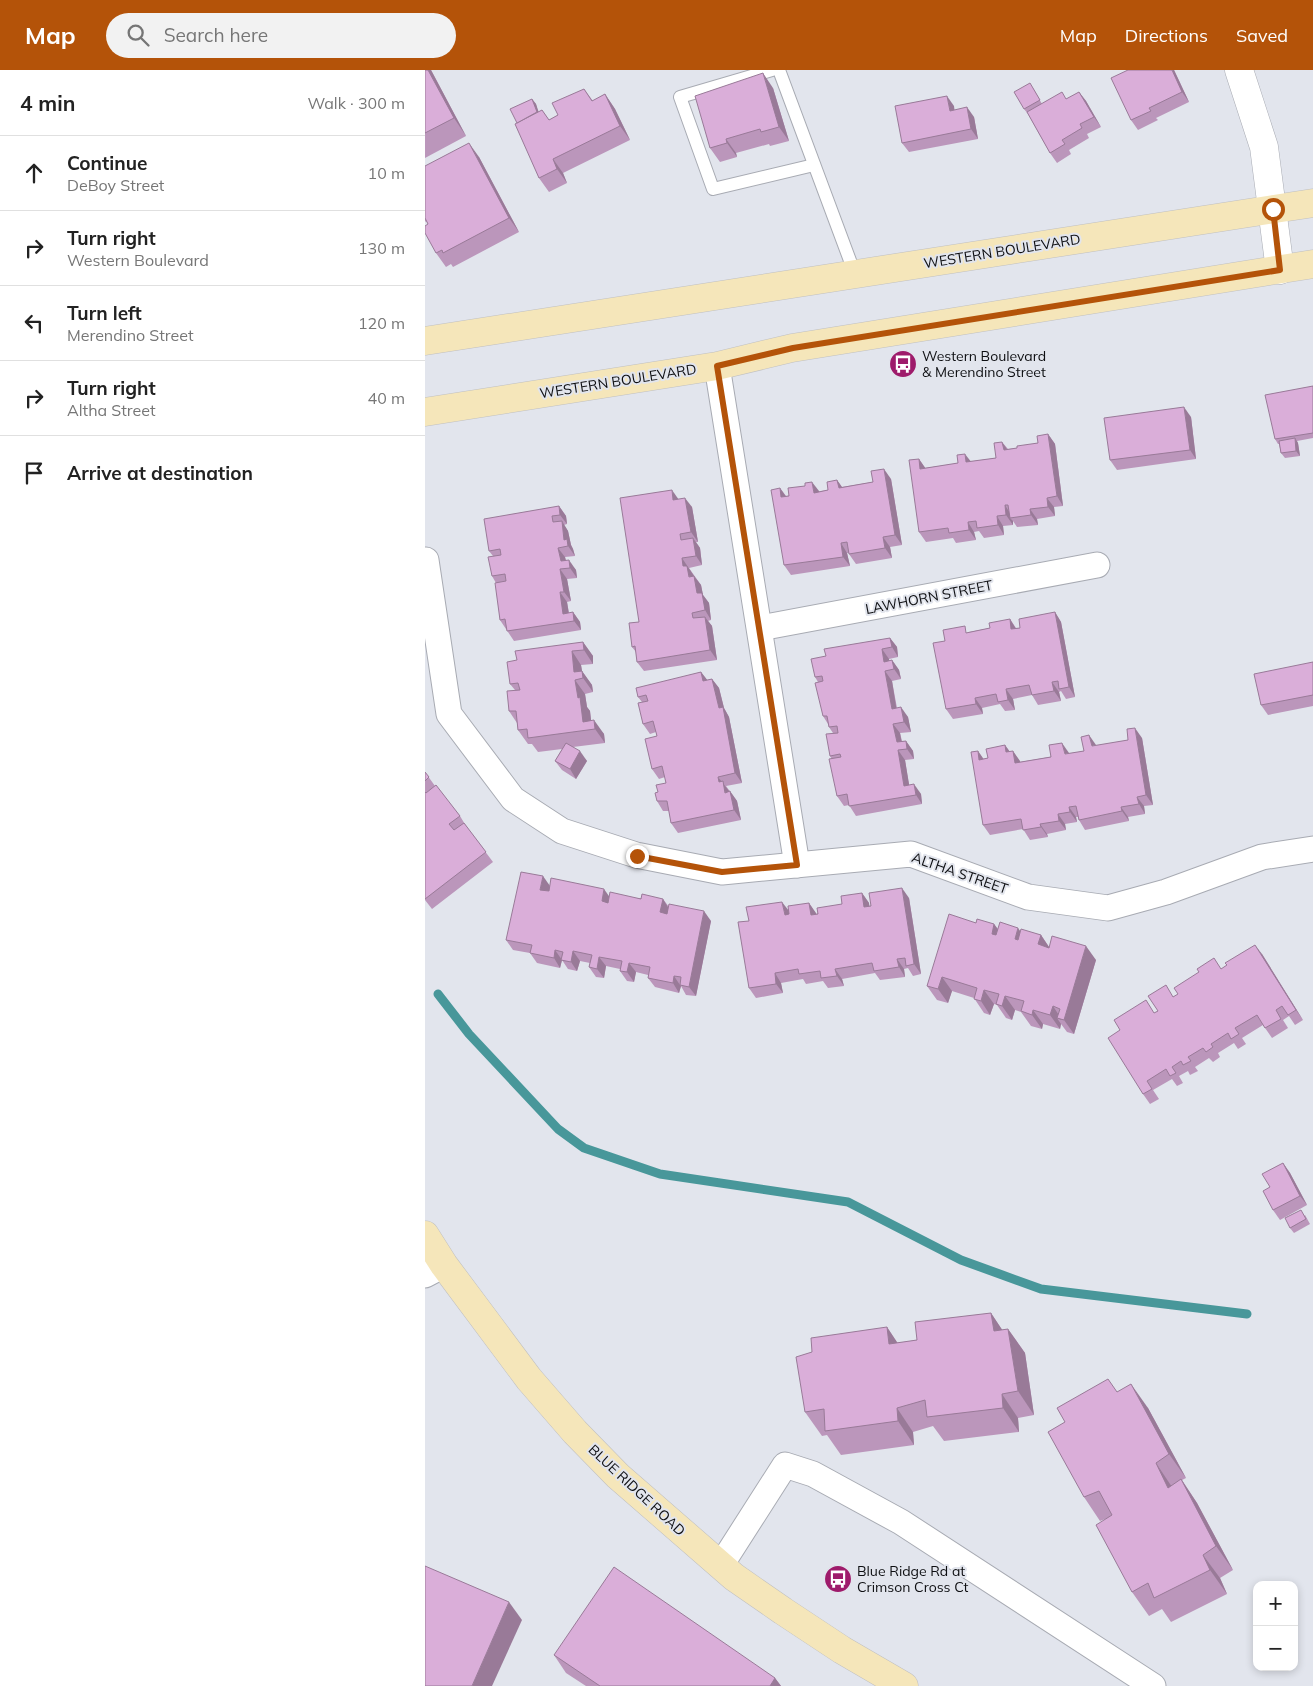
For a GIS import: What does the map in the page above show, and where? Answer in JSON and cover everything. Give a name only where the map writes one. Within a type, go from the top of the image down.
[{"type":"main road","name":"WESTERN BOULEVARD","points":[[425,341],[1313,203]]},
{"type":"main road","name":"WESTERN BOULEVARD","points":[[425,412],[717,366],[793,348],[1313,264]]},
{"type":"main road","name":"BLUE RIDGE ROAD","points":[[425,1235],[435,1270],[575,1432],[618,1476],[734,1577],[842,1650],[904,1686]]},
{"type":"street","points":[[1239,70],[1264,147],[1280,270]]},
{"type":"street","points":[[717,366],[797,865]]},
{"type":"street","name":"ALTHA STREET","points":[[426,560],[449,714],[513,798],[562,831],[637,856],[722,872],[911,854],[1028,897],[1109,908],[1166,892],[1262,857],[1313,849]]},
{"type":"street","name":"LAWHORN STREET","points":[[760,628],[1097,565]]},
{"type":"street","points":[[721,1565],[785,1465],[813,1474],[901,1522],[1153,1686]]},
{"type":"lane","points":[[772,70],[680,96],[713,189],[814,166]]},
{"type":"lane","points":[[779,70],[855,274]]},
{"type":"building","points":[[425,70],[428,70],[454,118],[425,133]]},
{"type":"building","points":[[1128,70],[1172,70],[1182,92],[1149,108],[1151,111],[1131,120],[1111,78]]},
{"type":"building","points":[[763,73],[779,127],[761,132],[760,129],[726,139],[727,143],[710,148],[695,96]]},
{"type":"building","points":[[1030,83],[1040,100],[1024,109],[1014,92]]},
{"type":"building","points":[[584,89],[592,101],[605,94],[620,126],[553,159],[557,169],[539,178],[515,124],[542,110],[549,120],[558,115],[552,103]]},
{"type":"building","points":[[1062,92],[1066,99],[1079,92],[1094,117],[1080,124],[1082,128],[1062,140],[1065,144],[1050,153],[1027,112]]},
{"type":"building","points":[[947,96],[950,111],[967,107],[971,129],[902,143],[895,106]]},
{"type":"building","points":[[532,99],[537,112],[517,123],[510,109]]},
{"type":"building","points":[[469,143],[509,218],[443,253],[442,250],[436,253],[425,233],[425,226],[428,224],[425,218],[425,166]]},
{"type":"building","points":[[1313,386],[1313,433],[1275,439],[1265,395]]},
{"type":"building","points":[[1184,407],[1190,450],[1110,460],[1104,418]]},
{"type":"building","points":[[1048,434],[1057,496],[1047,498],[1048,507],[1030,509],[1031,515],[1010,518],[1008,505],[1005,505],[1006,515],[997,516],[998,525],[977,528],[976,521],[968,522],[969,530],[949,533],[948,528],[919,532],[909,460],[919,459],[920,469],[958,463],[957,455],[965,454],[966,462],[996,458],[994,443],[1002,442],[1004,450],[1017,448],[1017,446],[1038,443],[1037,436]]},
{"type":"building","points":[[1295,438],[1296,451],[1281,453],[1279,441]]},
{"type":"building","points":[[884,469],[895,535],[883,537],[885,548],[849,554],[847,542],[841,543],[843,557],[784,565],[771,490],[780,488],[781,497],[789,496],[788,488],[805,486],[805,483],[812,482],[814,493],[828,490],[827,482],[837,480],[839,488],[873,482],[871,471]]},
{"type":"building","points":[[672,490],[673,500],[685,498],[691,532],[680,534],[681,540],[693,538],[696,556],[682,558],[683,566],[687,566],[689,577],[694,576],[697,593],[702,593],[705,610],[692,613],[693,618],[705,617],[710,650],[637,662],[635,646],[632,647],[629,623],[639,622],[620,498]]},
{"type":"building","points":[[559,506],[560,515],[552,516],[553,522],[562,521],[564,540],[567,539],[568,546],[558,548],[561,561],[569,560],[570,568],[560,569],[564,592],[560,592],[563,614],[573,612],[574,621],[507,631],[505,619],[500,620],[495,583],[506,581],[505,574],[492,576],[488,557],[501,555],[500,549],[489,551],[484,519]]},
{"type":"building","points":[[1055,612],[1069,687],[1059,689],[1058,681],[1052,682],[1054,691],[1032,695],[1029,685],[1006,689],[1008,700],[998,702],[996,694],[975,698],[976,704],[946,709],[933,643],[945,641],[943,630],[965,626],[966,633],[990,628],[989,623],[1010,619],[1011,629],[1020,628],[1019,619]]},
{"type":"building","points":[[890,638],[892,647],[882,649],[884,662],[892,660],[894,669],[885,671],[892,709],[901,707],[904,722],[893,724],[897,742],[906,741],[907,749],[898,750],[904,786],[914,784],[916,795],[849,806],[847,794],[837,796],[829,759],[841,757],[840,754],[830,756],[826,734],[838,733],[837,726],[829,727],[827,716],[823,716],[815,683],[823,681],[822,676],[815,677],[811,659],[826,656],[824,649]]},
{"type":"building","points":[[583,642],[584,650],[572,651],[574,672],[582,671],[583,678],[575,680],[578,698],[580,697],[583,722],[594,720],[595,729],[528,738],[527,729],[518,730],[516,711],[509,711],[507,691],[520,690],[518,683],[510,684],[507,662],[517,660],[515,651]]},
{"type":"building","points":[[1313,662],[1313,695],[1261,705],[1254,674]]},
{"type":"building","points":[[701,672],[703,681],[712,679],[719,708],[723,707],[735,773],[718,777],[719,782],[723,781],[725,793],[730,791],[734,810],[671,823],[667,801],[657,801],[655,793],[658,792],[656,785],[666,783],[662,766],[652,769],[645,739],[657,736],[653,721],[643,724],[638,703],[648,701],[646,695],[638,697],[636,688]]},
{"type":"building","points":[[1135,728],[1146,795],[1137,797],[1139,804],[1121,807],[1122,811],[1079,820],[1076,806],[1069,807],[1070,812],[1058,814],[1059,821],[1040,824],[1041,827],[1023,830],[1021,819],[983,825],[971,752],[978,751],[979,760],[988,758],[986,749],[1005,745],[1006,752],[1013,751],[1015,763],[1051,757],[1049,745],[1062,743],[1065,754],[1084,751],[1081,737],[1089,735],[1092,746],[1128,740],[1127,729]]},
{"type":"building","points":[[566,743],[580,751],[570,769],[555,761]]},
{"type":"building","points":[[425,772],[429,777],[425,781]]},
{"type":"building","points":[[436,785],[460,816],[449,824],[454,830],[464,823],[486,852],[425,899],[425,792]]},
{"type":"building","points":[[521,872],[543,876],[540,890],[549,891],[551,878],[604,889],[602,901],[608,903],[610,892],[641,899],[642,894],[663,899],[660,912],[667,914],[669,904],[704,911],[689,987],[680,985],[681,977],[674,976],[673,983],[648,978],[650,967],[629,963],[627,972],[620,971],[622,961],[599,957],[597,969],[589,967],[592,955],[573,951],[571,962],[561,960],[563,952],[555,950],[554,958],[530,953],[532,945],[506,940]]},
{"type":"building","points":[[902,888],[914,964],[906,966],[905,958],[897,959],[899,967],[874,971],[872,963],[835,969],[837,976],[821,978],[820,971],[799,974],[798,969],[775,973],[776,984],[749,988],[738,922],[749,921],[746,907],[782,902],[785,915],[789,914],[788,906],[809,903],[811,915],[818,914],[817,908],[842,904],[841,896],[862,893],[864,907],[871,906],[869,893]]},
{"type":"building","points":[[949,914],[976,923],[977,919],[994,924],[992,934],[996,935],[1000,922],[1018,928],[1015,939],[1018,940],[1021,929],[1041,935],[1038,944],[1049,948],[1052,936],[1086,946],[1064,1020],[1057,1018],[1060,1009],[1053,1006],[1050,1015],[1033,1010],[1032,1015],[1021,1011],[1024,1001],[1005,996],[1002,1006],[996,1004],[999,994],[984,990],[981,1001],[974,999],[977,988],[942,977],[938,989],[927,986]]},
{"type":"building","points":[[1255,945],[1296,1010],[1288,1015],[1282,1006],[1276,1010],[1281,1019],[1265,1028],[1257,1015],[1235,1028],[1239,1034],[1231,1039],[1228,1033],[1211,1044],[1213,1047],[1206,1052],[1203,1048],[1188,1057],[1191,1061],[1183,1065],[1181,1061],[1172,1067],[1176,1073],[1170,1076],[1166,1069],[1147,1081],[1152,1089],[1143,1094],[1108,1038],[1120,1030],[1114,1020],[1146,1000],[1154,1013],[1158,1011],[1148,996],[1166,985],[1173,997],[1178,994],[1174,988],[1199,972],[1197,969],[1214,958],[1221,969],[1227,965],[1225,963]]},
{"type":"building","points":[[1283,1163],[1300,1196],[1273,1210],[1263,1191],[1270,1187],[1262,1174]]},
{"type":"building","points":[[1301,1210],[1306,1219],[1290,1228],[1285,1218]]},
{"type":"building","points":[[991,1313],[994,1331],[1008,1329],[1018,1391],[1002,1394],[1003,1408],[927,1417],[925,1400],[897,1408],[898,1421],[825,1431],[824,1409],[805,1412],[796,1357],[812,1352],[811,1338],[887,1327],[889,1344],[917,1340],[915,1322]]},
{"type":"building","points":[[1108,1379],[1117,1392],[1131,1384],[1169,1454],[1156,1463],[1168,1488],[1181,1479],[1216,1546],[1203,1555],[1210,1570],[1154,1598],[1148,1583],[1132,1592],[1096,1525],[1112,1515],[1099,1491],[1084,1497],[1048,1432],[1065,1422],[1057,1408]]},
{"type":"building","points":[[425,1566],[509,1602],[472,1686],[425,1686]]},
{"type":"building","points":[[614,1567],[775,1678],[770,1686],[600,1686],[554,1655]]},
{"type":"waterway","points":[[438,994],[469,1034],[558,1129],[584,1148],[660,1174],[848,1202],[961,1260],[1041,1289],[1247,1314]]},
{"type":"place","name":"Western Boulevard & Merendino Street","points":[[903,364]]},
{"type":"place","name":"Blue Ridge Rd at Crimson Cross Ct","points":[[838,1579]]},
{"type":"route","points":[[637,856],[722,872],[797,865],[717,366],[793,348],[1280,270],[1273,209]]}]
